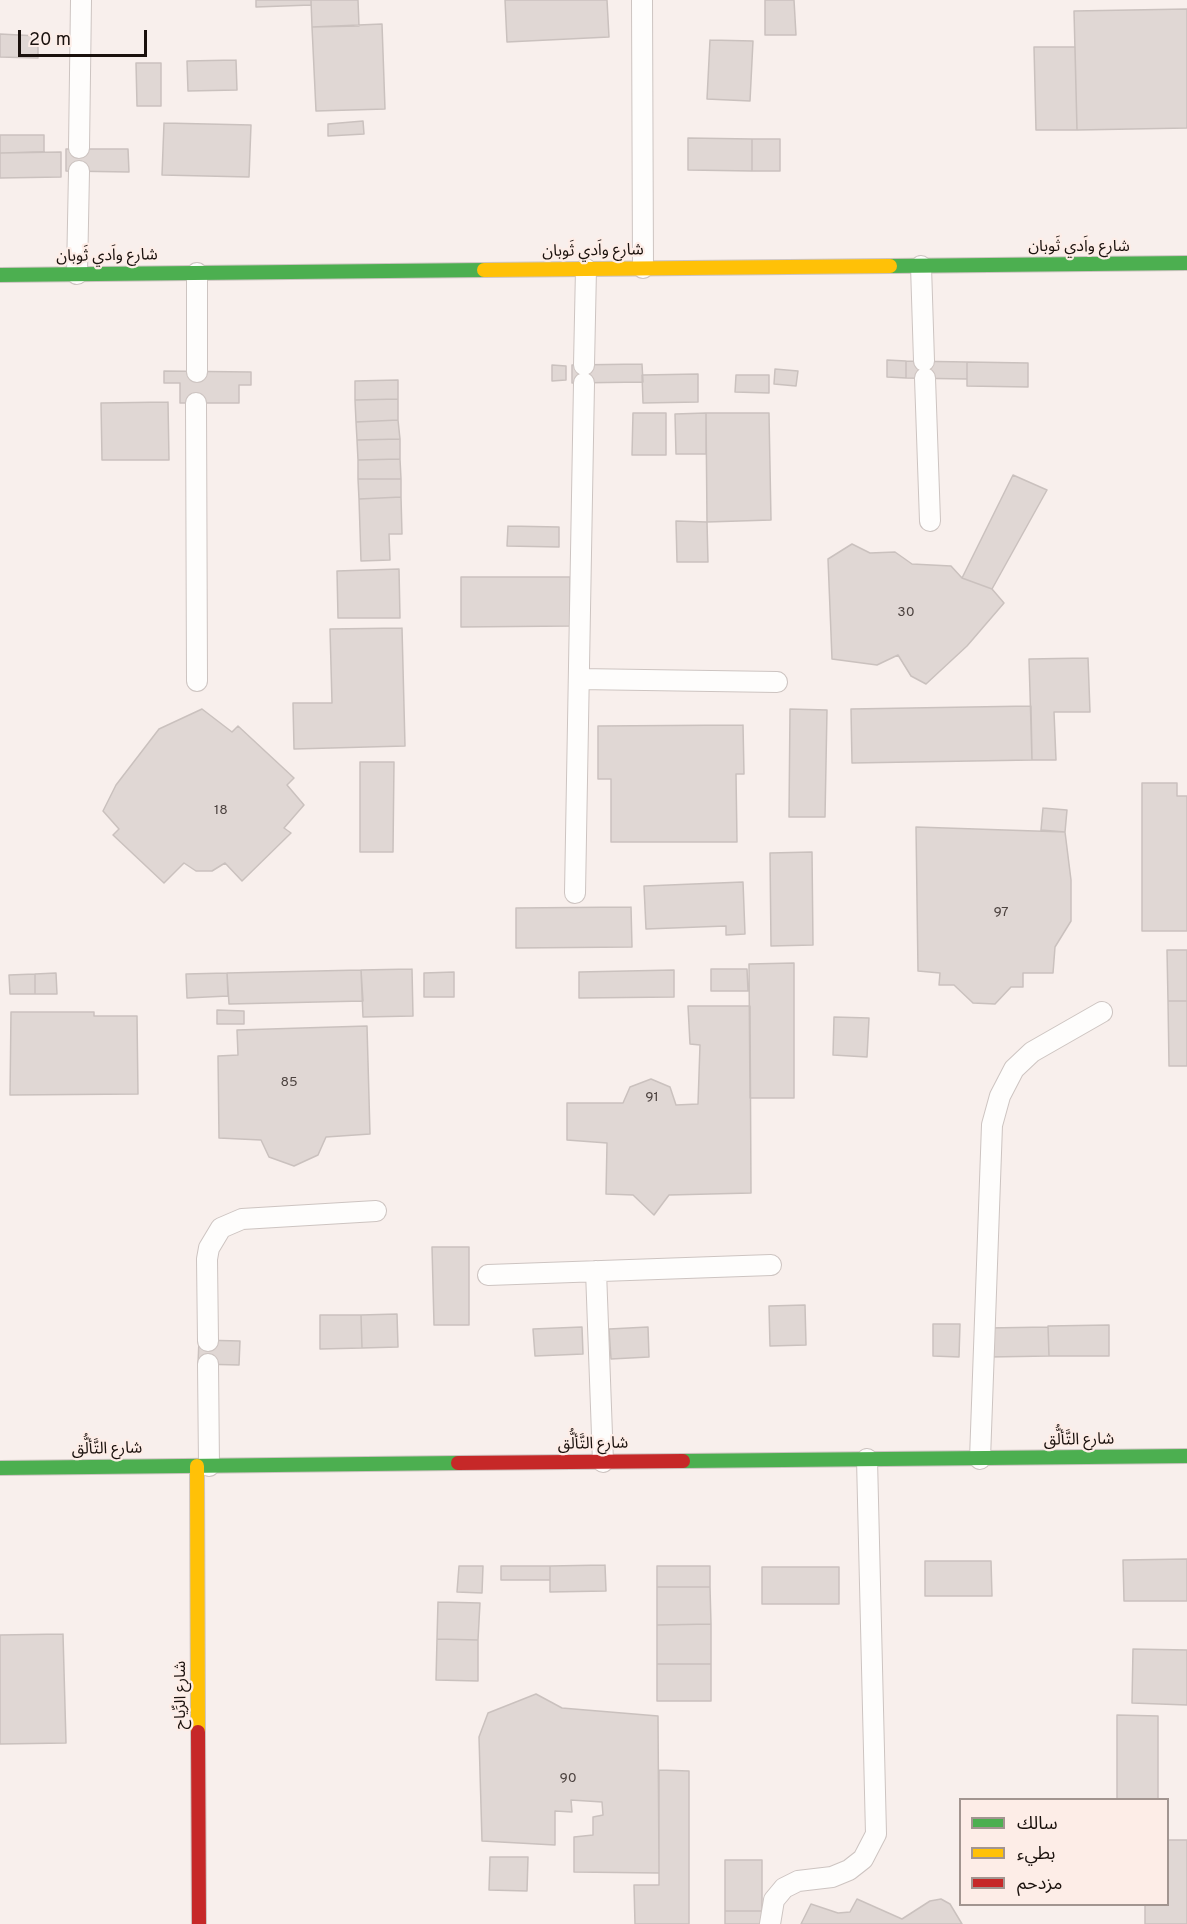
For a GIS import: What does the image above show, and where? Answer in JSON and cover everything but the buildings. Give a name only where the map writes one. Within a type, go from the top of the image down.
[{"type":"street","name":"شارع واَدي ثَوبان","points":[[0,275],[1187,264]]},
{"type":"street","name":"شارع التَّألُّق","points":[[0,1468],[1187,1456]]},
{"type":"street","name":"شارع الرِّياح","points":[[200,1924],[203,1466]]},
{"type":"lane","points":[[79,148],[81,0]]},
{"type":"lane","points":[[642,0],[644,268]]},
{"type":"lane","points":[[77,274],[79,171]]},
{"type":"lane","points":[[921,266],[930,521]]},
{"type":"lane","points":[[576,893],[586,269]]},
{"type":"lane","points":[[197,273],[197,372]]},
{"type":"lane","points":[[196,403],[198,681]]},
{"type":"lane","points":[[579,679],[777,682]]},
{"type":"lane","points":[[980,1459],[992,1125],[1000,1096],[1014,1069],[1032,1052],[1102,1012]]},
{"type":"lane","points":[[208,1341],[207,1259],[209,1248],[221,1228],[242,1219],[376,1210]]},
{"type":"lane","points":[[488,1275],[771,1265]]},
{"type":"lane","points":[[596,1271],[603,1462]]},
{"type":"lane","points":[[203,1466],[208,1364]]},
{"type":"lane","points":[[770,1924],[774,1900],[784,1888],[798,1881],[832,1877],[849,1870],[863,1859],[876,1834],[867,1459]]},
{"type":"traffic: fast","points":[[890,266],[1187,263]]},
{"type":"traffic: fast","points":[[0,275],[484,270]]},
{"type":"traffic: fast","points":[[683,1461],[1187,1456]]},
{"type":"traffic: fast","points":[[0,1468],[458,1463]]},
{"type":"traffic: slow","points":[[484,270],[890,266]]},
{"type":"traffic: slow","points":[[197,1466],[198,1732]]},
{"type":"traffic: jam","points":[[458,1463],[683,1461]]},
{"type":"traffic: jam","points":[[198,1732],[199,1924]]}]
